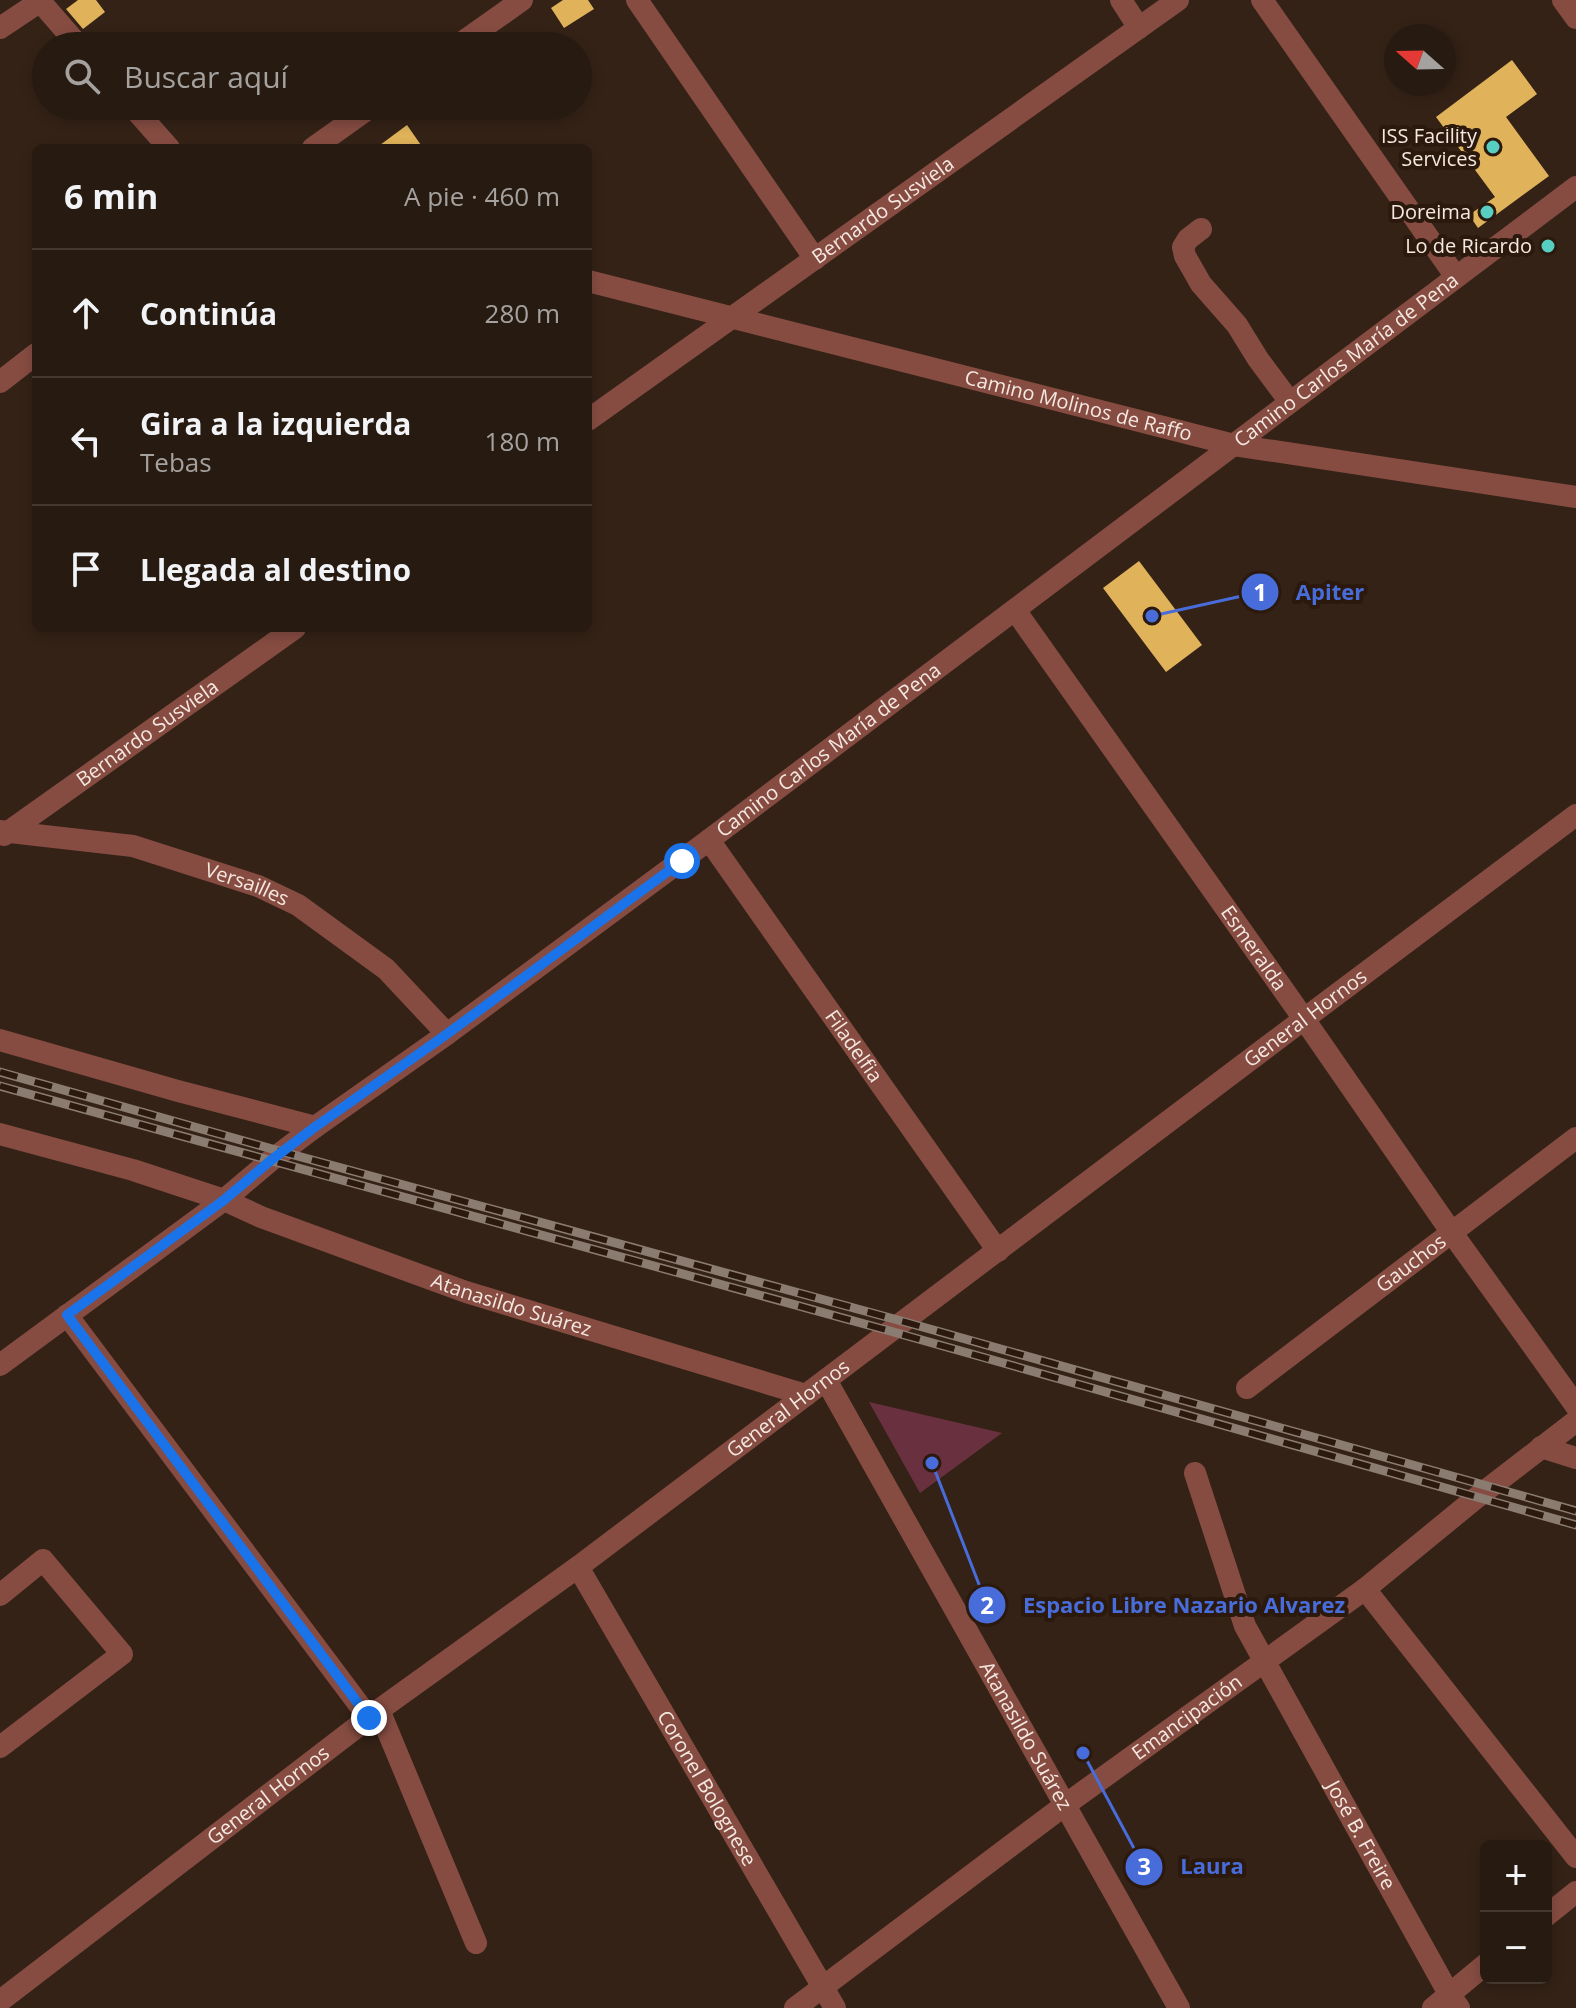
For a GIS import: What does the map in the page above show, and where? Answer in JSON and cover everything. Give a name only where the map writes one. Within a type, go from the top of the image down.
[{"type":"street","points":[[0,28],[40,0],[67,32]]},
{"type":"street","points":[[477,32],[522,0]]},
{"type":"street","points":[[637,0],[815,259]]},
{"type":"street","points":[[1121,0],[1139,28]]},
{"type":"street","name":"Bernardo Susviela","points":[[592,417],[1178,0]]},
{"type":"street","points":[[1262,0],[1456,277]]},
{"type":"street","points":[[1563,0],[1576,18]]},
{"type":"street","points":[[144,120],[165,144]]},
{"type":"street","points":[[319,144],[352,120]]},
{"type":"street","name":"Camino Carlos María de Pena","points":[[0,1365],[224,1200],[315,1127],[447,1034],[709,840],[1576,187]]},
{"type":"street","points":[[1201,229],[1183,247],[1185,256],[1201,284],[1237,325],[1290,402]]},
{"type":"street","name":"Camino Molinos de Raffo","points":[[592,282],[1234,445],[1576,497]]},
{"type":"street","points":[[0,382],[32,357]]},
{"type":"street","name":"Esmeralda","points":[[1015,610],[1576,1406]]},
{"type":"street","name":"Bernardo Susviela","points":[[2,834],[289,632]]},
{"type":"street","name":"General Hornos","points":[[0,2001],[374,1714],[578,1567],[1576,815]]},
{"type":"street","name":"Versailles","points":[[2,834],[133,846],[258,886],[298,905],[386,969],[447,1034]]},
{"type":"street","name":"Filadelfia","points":[[709,840],[998,1251]]},
{"type":"street","points":[[0,1040],[315,1127]]},
{"type":"street","name":"Atanasildo Suárez","points":[[0,1134],[133,1170],[224,1200],[261,1217],[466,1292],[806,1395]]},
{"type":"street","name":"Gauchos","points":[[1247,1388],[1576,1138]]},
{"type":"street","points":[[67,1315],[374,1714],[476,1943]]},
{"type":"street","name":"Atanasildo Suárez","points":[[826,1380],[1179,2008]]},
{"type":"street","name":"Emancipación","points":[[795,2008],[1065,1805],[1365,1589],[1576,1421]]},
{"type":"street","points":[[1541,1447],[1576,1458]]},
{"type":"street","name":"José B. Freire","points":[[1195,1473],[1245,1626],[1447,2003]]},
{"type":"street","points":[[0,1595],[43,1560],[122,1654],[0,1747]]},
{"type":"street","name":"Coronel Bolognese","points":[[578,1567],[835,2008]]},
{"type":"street","points":[[1365,1589],[1576,1857]]},
{"type":"street","points":[[1551,1912],[1576,1892]]},
{"type":"street","points":[[1447,2003],[1480,1970]]},
{"type":"shaded area","points":[[869,1402],[1002,1433],[920,1493]]},
{"type":"building","points":[[78,0],[96,0],[105,12],[83,29],[66,9]]},
{"type":"building","points":[[563,0],[588,0],[594,9],[564,28],[551,8]]},
{"type":"building","name":"ISS Facility Services","points":[[1512,60],[1537,94],[1506,117],[1549,176],[1478,228],[1469,215],[1495,197],[1436,117]]},
{"type":"building","points":[[407,125],[420,144],[381,144]]},
{"type":"building","points":[[1139,561],[1202,645],[1166,672],[1103,588]]},
{"type":"railway","points":[[0,1072],[1576,1511]]},
{"type":"railway","points":[[0,1086],[890,1331],[1576,1525]]},
{"type":"place","name":"ISS Facility Services","points":[[1493,147]]},
{"type":"place","name":"Doreima","points":[[1487,212]]},
{"type":"place","name":"Lo de Ricardo","points":[[1548,246]]},
{"type":"place","name":"Apiter","points":[[1152,616]]},
{"type":"place","name":"Espacio Libre Nazario Alvarez","points":[[932,1463]]},
{"type":"place","name":"Laura","points":[[1083,1753]]},
{"type":"route","points":[[369,1718],[67,1315],[224,1200],[315,1127],[682,861]]}]
